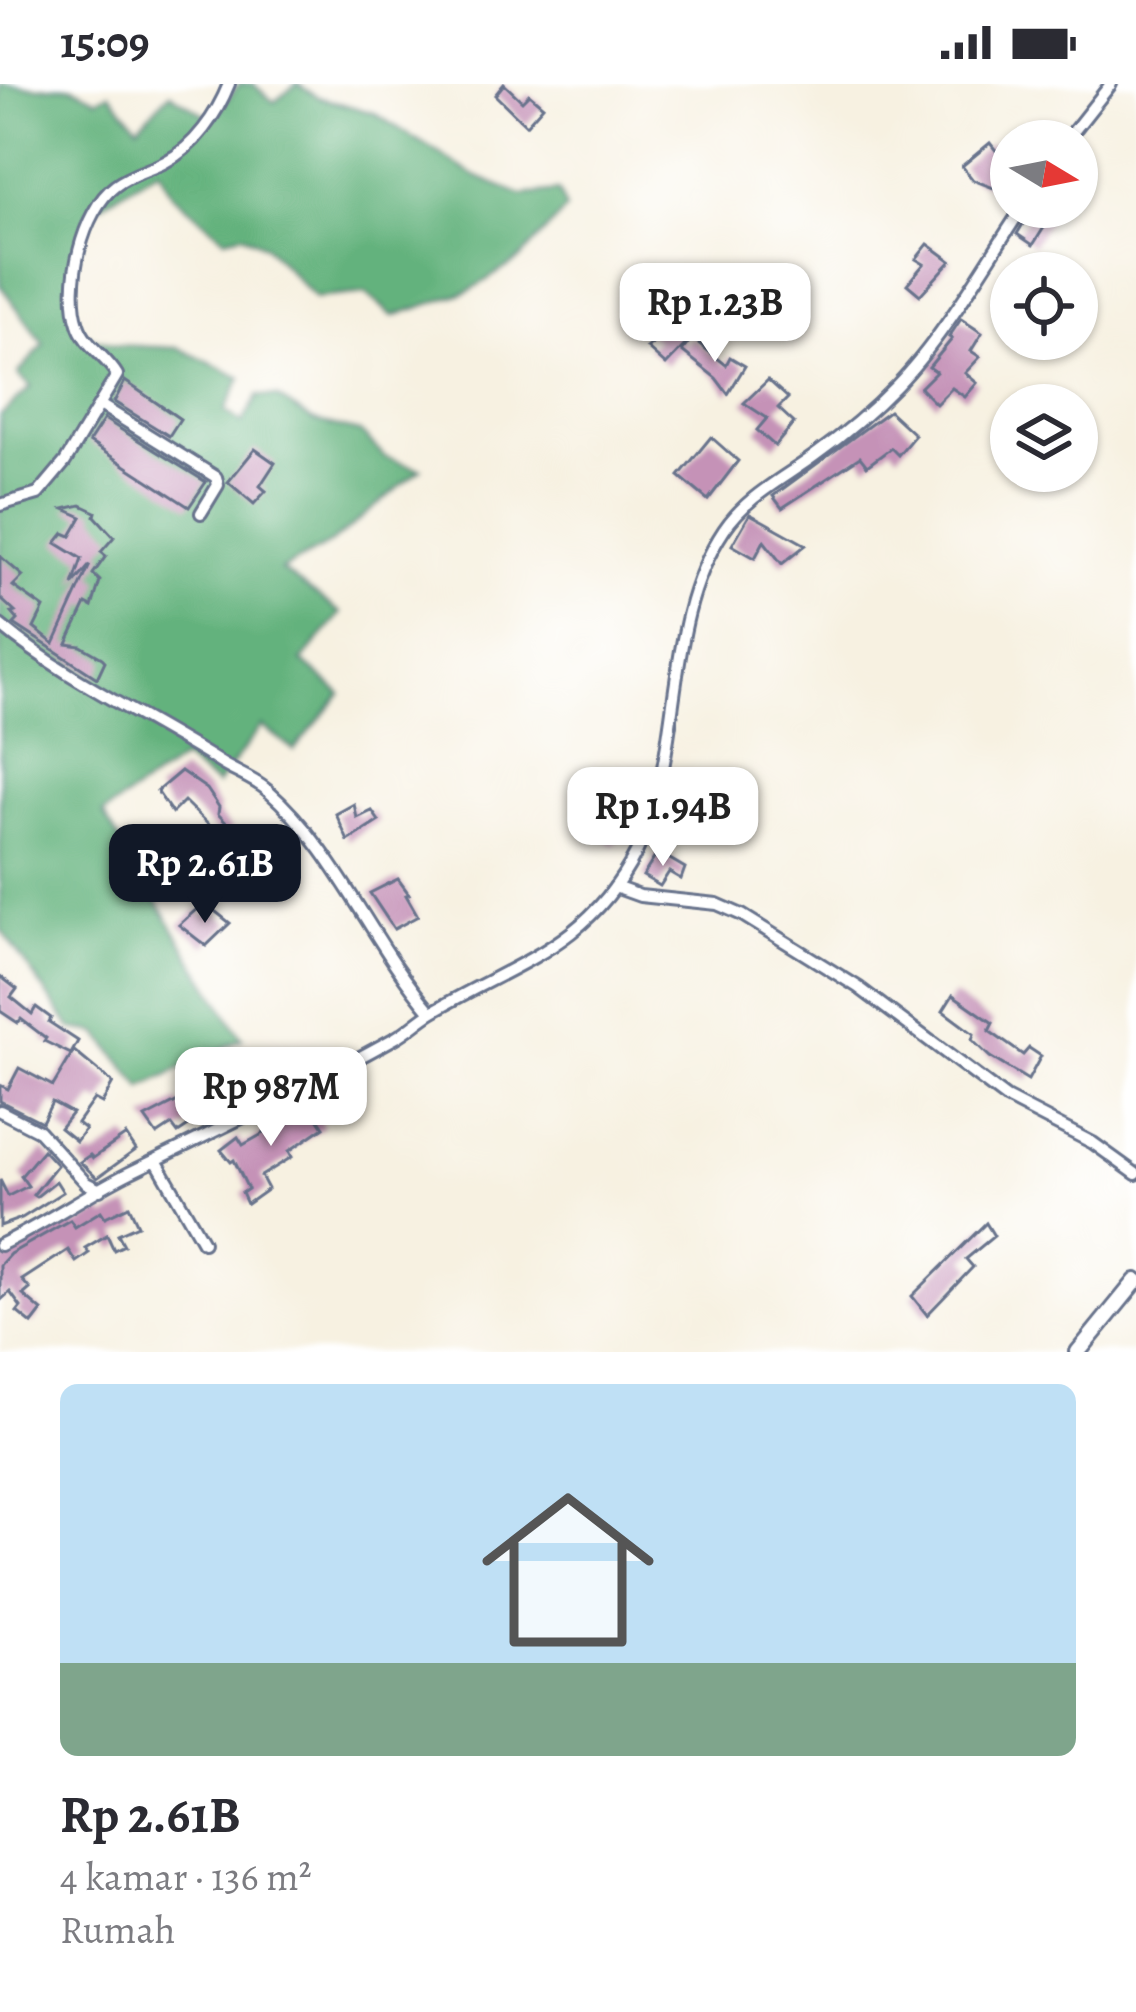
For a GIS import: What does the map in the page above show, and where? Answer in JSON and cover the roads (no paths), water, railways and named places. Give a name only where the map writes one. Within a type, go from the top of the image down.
[{"type":"street","points":[[1083,120],[1112,84]]},
{"type":"street","points":[[0,505],[38,494],[65,461],[117,376],[79,329],[73,302],[73,278],[92,217],[112,187],[166,161],[190,143],[218,112],[226,85]]},
{"type":"street","points":[[0,1245],[400,1036],[431,1012],[550,950],[577,929],[614,887],[638,849],[668,732],[688,611],[720,535],[740,507],[814,456],[896,387],[1008,228]]},
{"type":"street","points":[[100,405],[217,477],[218,484],[201,513]]},
{"type":"street","points":[[0,625],[58,670],[264,788],[313,837],[394,965],[431,1012]]},
{"type":"street","points":[[614,887],[640,896],[717,904],[742,915],[845,978],[994,1090],[1070,1135],[1093,1143],[1136,1174]]},
{"type":"street","points":[[0,1111],[38,1131],[86,1183],[100,1190]]},
{"type":"street","points":[[157,1162],[203,1242]]},
{"type":"street","points":[[1078,1352],[1136,1281]]}]
